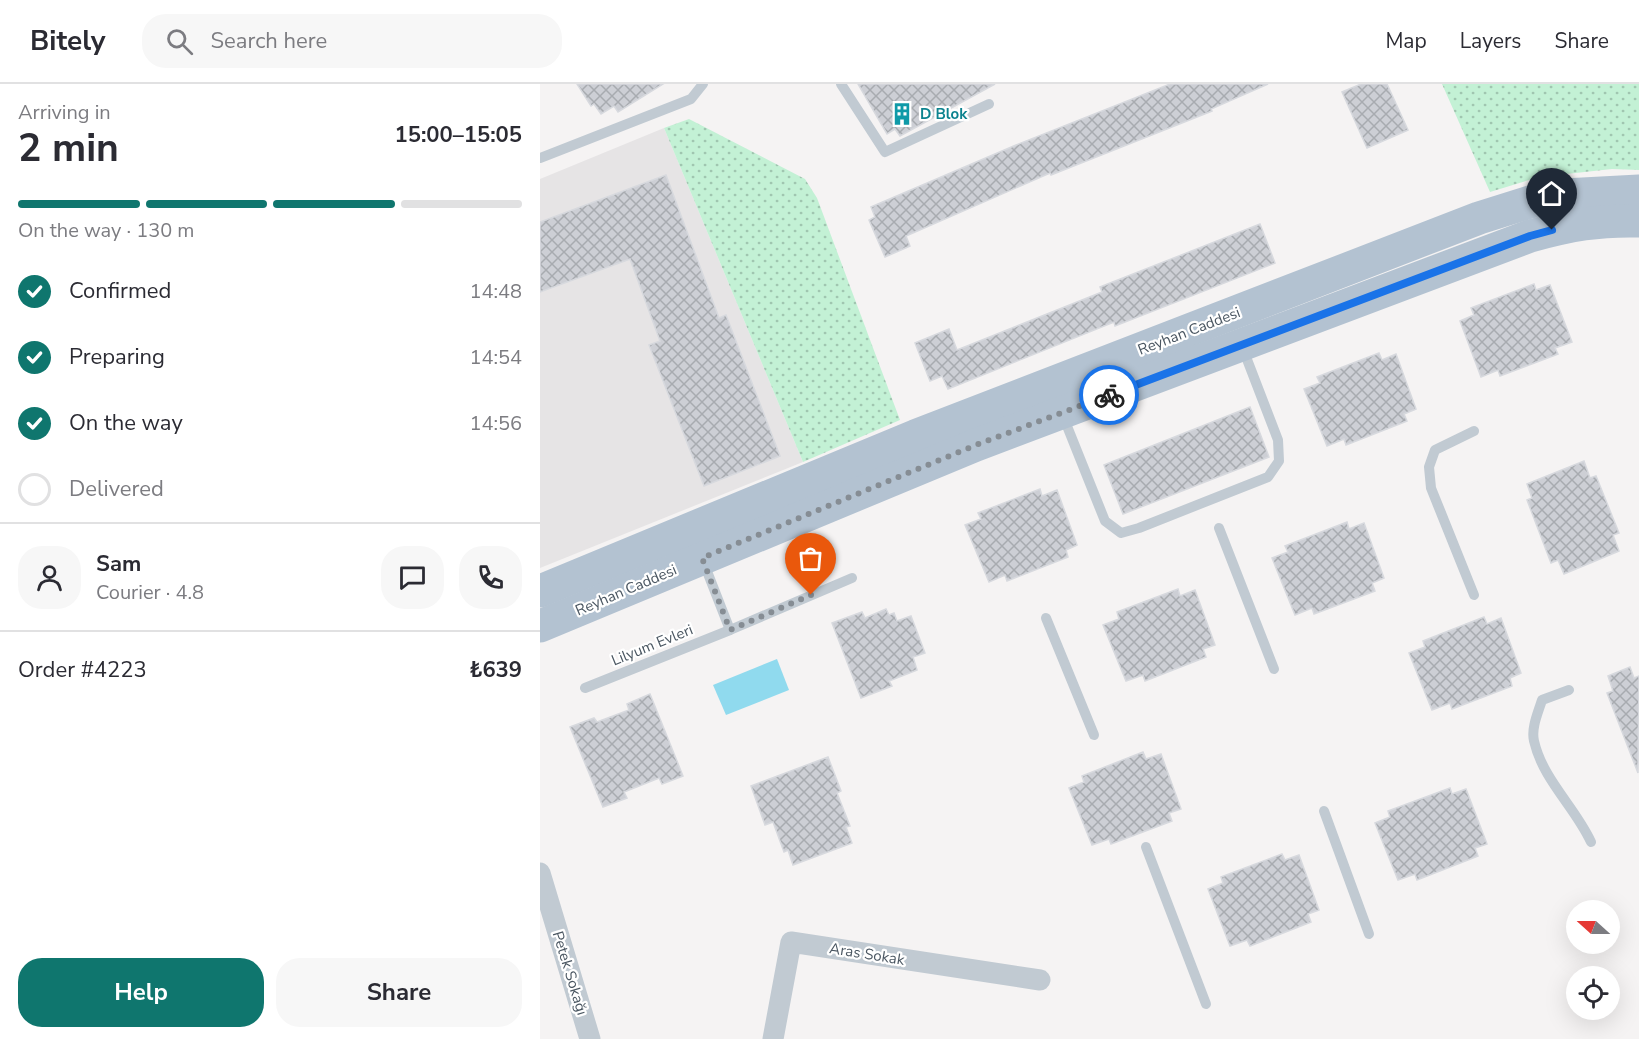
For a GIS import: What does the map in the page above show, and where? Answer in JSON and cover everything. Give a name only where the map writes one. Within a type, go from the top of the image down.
[{"type":"main road","name":"Reyhan Caddesi","points":[[540,591],[915,436],[1479,218],[1530,202],[1564,195],[1639,191]]},
{"type":"main road","name":"Reyhan Caddesi","points":[[549,622],[976,445],[1530,236],[1575,224],[1613,220],[1639,221]]},
{"type":"main road","points":[[1405,247],[1417,279]]},
{"type":"main road","points":[[540,653],[549,622]]},
{"type":"street","name":"Petek Sokağı","points":[[540,873],[590,1039]]},
{"type":"street","name":"Aras Sokak","points":[[773,1039],[791,942],[1040,980]]},
{"type":"lane","points":[[540,158],[691,99],[704,84]]},
{"type":"lane","points":[[841,84],[885,152],[989,104]]},
{"type":"lane","points":[[1062,413],[1105,521],[1121,532],[1139,528],[1268,477],[1279,461],[1278,440],[1242,345]]},
{"type":"lane","points":[[1474,431],[1435,450],[1429,467],[1431,488],[1474,595]]},
{"type":"lane","points":[[1219,528],[1274,669]]},
{"type":"lane","points":[[702,558],[730,630]]},
{"type":"lane","name":"Lilyum Evleri","points":[[585,688],[852,578]]},
{"type":"lane","points":[[1046,618],[1094,735]]},
{"type":"lane","points":[[1569,690],[1542,700],[1535,723],[1534,740],[1549,778],[1583,825],[1591,842]]},
{"type":"lane","points":[[1324,811],[1369,934]]},
{"type":"lane","points":[[1146,847],[1206,1004]]},
{"type":"shaded area","points":[[664,128],[803,462],[540,568],[540,179]]},
{"type":"green space","points":[[1442,84],[1639,84],[1639,170],[1612,169],[1539,177],[1490,192]]},
{"type":"green space","points":[[689,119],[805,179],[817,198],[900,420],[803,462],[664,128]]},
{"type":"water","points":[[777,659],[789,690],[726,715],[713,685]]},
{"type":"building","points":[[577,84],[663,84],[618,112],[614,106],[601,114],[594,104],[591,106]]},
{"type":"building","name":"D Blok","points":[[858,84],[995,84],[900,136],[895,129],[887,134]]},
{"type":"building","points":[[1170,84],[1268,84],[1211,109],[1212,111],[1051,175],[1050,173],[906,236],[910,246],[885,257],[869,220],[875,217],[871,207],[1016,145]]},
{"type":"building","points":[[1361,84],[1387,84],[1408,130],[1367,148],[1342,92]]},
{"type":"building","points":[[666,175],[719,318],[726,315],[780,456],[704,486],[649,345],[660,341],[630,259],[540,292],[540,222]]},
{"type":"building","points":[[1260,224],[1275,263],[1115,326],[1114,322],[948,389],[942,376],[930,381],[915,343],[949,329],[957,350],[1102,292],[1100,287]]},
{"type":"building","points":[[1534,284],[1536,290],[1550,285],[1572,342],[1555,348],[1558,354],[1500,376],[1498,370],[1481,377],[1460,321],[1474,315],[1471,308]]},
{"type":"building","points":[[1379,353],[1382,360],[1396,354],[1416,409],[1404,414],[1407,421],[1346,445],[1344,439],[1327,446],[1304,389],[1320,383],[1317,377]]},
{"type":"building","points":[[1250,407],[1269,457],[1123,514],[1104,465]]},
{"type":"building","points":[[1584,461],[1590,478],[1596,476],[1619,533],[1613,535],[1619,551],[1564,574],[1558,560],[1551,563],[1527,500],[1532,498],[1527,484]]},
{"type":"building","points":[[1040,489],[1042,496],[1057,490],[1077,545],[1066,550],[1068,557],[1007,581],[1005,575],[989,582],[965,525],[981,519],[978,513]]},
{"type":"building","points":[[1347,522],[1349,529],[1364,523],[1384,578],[1372,583],[1375,591],[1314,614],[1312,608],[1295,615],[1272,558],[1288,552],[1285,546]]},
{"type":"building","points":[[1178,589],[1180,596],[1195,590],[1215,645],[1203,649],[1206,657],[1145,681],[1143,675],[1126,681],[1103,625],[1119,619],[1117,612]]},
{"type":"building","points":[[886,609],[889,615],[894,613],[897,621],[911,616],[925,653],[913,657],[917,670],[889,681],[892,686],[861,698],[832,623],[862,612],[865,618]]},
{"type":"building","points":[[1484,617],[1487,624],[1501,618],[1521,673],[1510,678],[1512,686],[1452,709],[1450,703],[1432,710],[1409,653],[1425,647],[1423,641]]},
{"type":"building","points":[[1630,667],[1634,678],[1639,676],[1638,773],[1607,693],[1613,691],[1608,676]]},
{"type":"building","points":[[650,694],[683,776],[662,784],[659,778],[624,792],[627,798],[603,807],[570,727],[594,718],[597,722],[629,710],[627,704]]},
{"type":"building","points":[[1143,752],[1146,759],[1161,754],[1181,809],[1169,813],[1172,821],[1111,844],[1109,839],[1092,845],[1069,788],[1084,782],[1082,776]]},
{"type":"building","points":[[828,757],[841,791],[837,793],[850,826],[846,827],[852,843],[793,865],[788,850],[784,852],[773,822],[765,825],[751,786]]},
{"type":"building","points":[[1450,788],[1452,794],[1466,789],[1487,844],[1475,848],[1478,856],[1417,880],[1415,874],[1398,880],[1375,823],[1390,817],[1388,811]]},
{"type":"building","points":[[1282,854],[1285,860],[1299,855],[1319,910],[1308,914],[1311,922],[1250,946],[1247,940],[1230,946],[1208,889],[1223,883],[1221,877]]},
{"type":"way so far","points":[[811,595],[730,630],[702,558],[976,445],[1109,395]]},
{"type":"place","name":"D Blok","points":[[902,114]]},
{"type":"route","points":[[1109,395],[1530,236],[1552,230]]}]
